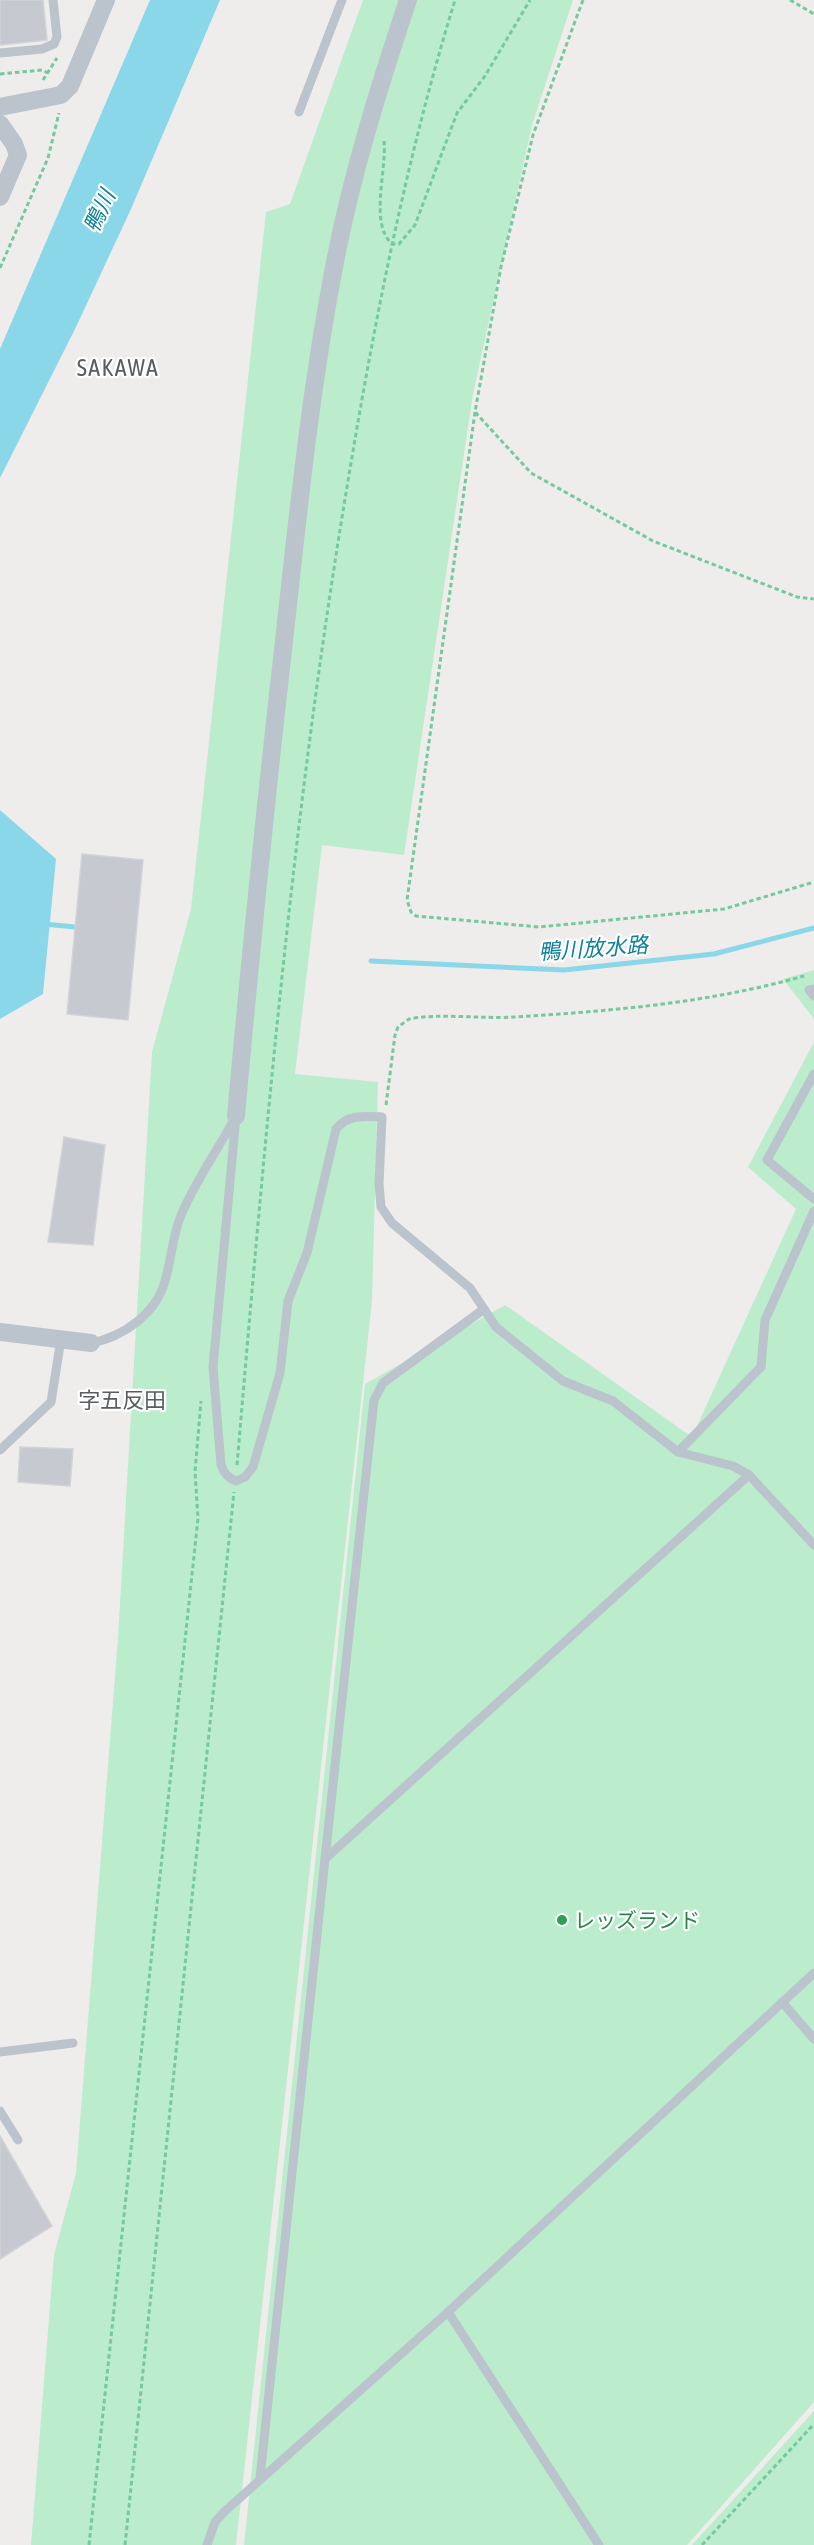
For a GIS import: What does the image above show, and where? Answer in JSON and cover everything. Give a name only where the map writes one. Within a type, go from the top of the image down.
[{"type":"street","points":[[0,107],[61,95],[70,86],[106,0]]},
{"type":"street","points":[[236,1116],[281,666],[316,374],[345,215],[359,158],[408,0]]},
{"type":"street","points":[[0,124],[14,144],[18,155],[0,197]]},
{"type":"street","points":[[0,1332],[91,1343]]},
{"type":"lane","points":[[0,53],[46,48],[54,44],[57,37],[53,0]]},
{"type":"lane","points":[[299,112],[342,0]]},
{"type":"lane","points":[[814,989],[809,990],[814,996]]},
{"type":"lane","points":[[814,1074],[767,1160],[814,1199]]},
{"type":"lane","points":[[91,1343],[107,1340],[122,1333],[137,1322],[160,1294],[166,1280],[175,1230],[183,1210],[236,1116]]},
{"type":"lane","points":[[236,1116],[213,1367],[221,1465],[225,1475],[236,1481],[245,1477],[253,1467],[280,1373],[288,1301],[307,1253],[336,1129],[342,1121],[353,1118],[382,1117],[379,1184],[381,1207],[393,1223],[470,1288],[496,1327],[563,1382],[613,1401],[678,1452],[733,1466],[749,1475],[814,1545]]},
{"type":"lane","points":[[678,1452],[761,1367],[765,1320],[814,1210]]},
{"type":"lane","points":[[260,2478],[374,1400],[383,1383],[484,1309]]},
{"type":"lane","points":[[0,1450],[51,1402],[61,1339]]},
{"type":"lane","points":[[325,1858],[749,1475]]},
{"type":"lane","points":[[207,2545],[215,2522],[260,2478],[448,2312],[814,1972]]},
{"type":"lane","points":[[782,2002],[814,2039]]},
{"type":"lane","points":[[0,2052],[73,2043]]},
{"type":"lane","points":[[0,2111],[18,2140]]},
{"type":"lane","points":[[448,2312],[599,2545]]},
{"type":"path","points":[[125,2545],[236,1481],[282,955],[303,782],[349,477],[392,244],[431,78],[455,0]]},
{"type":"path","points":[[383,137],[380,220],[384,237],[392,244],[399,244],[411,233],[457,113],[485,76],[530,0]]},
{"type":"path","points":[[583,0],[532,135],[501,267],[475,412],[407,900],[411,912],[416,916],[539,927],[724,909],[814,882]]},
{"type":"path","points":[[790,0],[814,14]]},
{"type":"path","points":[[0,74],[42,70],[48,73]]},
{"type":"path","points":[[0,268],[48,158],[58,120],[61,95]]},
{"type":"path","points":[[475,412],[531,473],[653,541],[797,597],[814,599]]},
{"type":"path","points":[[382,1117],[388,1097],[395,1035],[399,1027],[409,1019],[494,1018],[607,1012],[733,993],[814,973]]},
{"type":"path","points":[[89,2545],[198,1518],[195,1472],[202,1392],[213,1367]]},
{"type":"path","points":[[702,2545],[814,2424]]},
{"type":"green space","points":[[363,0],[573,0],[532,125],[473,394],[404,855],[322,845],[295,1074],[378,1082],[372,1301],[236,2545],[31,2545],[54,2255],[76,2173],[118,1638],[152,1052],[191,909],[266,212],[290,204]]},
{"type":"green space","points":[[814,970],[814,1019],[783,979]]},
{"type":"green space","name":"レッズランド","points":[[814,1042],[814,2402],[687,2545],[244,2545],[365,1384],[505,1305],[692,1437],[796,1209],[748,1167]]},
{"type":"green space","points":[[814,2411],[814,2545],[692,2545]]},
{"type":"water","name":"鴨川","points":[[150,0],[220,0],[131,209],[76,327],[0,478],[0,349]]},
{"type":"water","points":[[0,810],[56,859],[43,994],[0,1019]]},
{"type":"building","points":[[0,0],[43,0],[47,40],[0,45]]},
{"type":"building","points":[[82,854],[143,860],[128,1020],[67,1014]]},
{"type":"building","points":[[64,1137],[105,1145],[93,1245],[48,1242]]},
{"type":"building","points":[[20,1447],[73,1449],[70,1486],[18,1482]]},
{"type":"building","points":[[0,2136],[52,2226],[0,2259]]},
{"type":"waterway","name":"鴨川放水路","points":[[44,924],[75,927]]},
{"type":"waterway","name":"鴨川放水路","points":[[371,961],[564,970],[714,954],[814,928]]},
{"type":"place","name":"レッズランド","points":[[562,1920]]},
{"type":"district","name":"SAKAWA","points":[[118,367]]},
{"type":"district","name":"字五反田","points":[[122,1400]]}]
